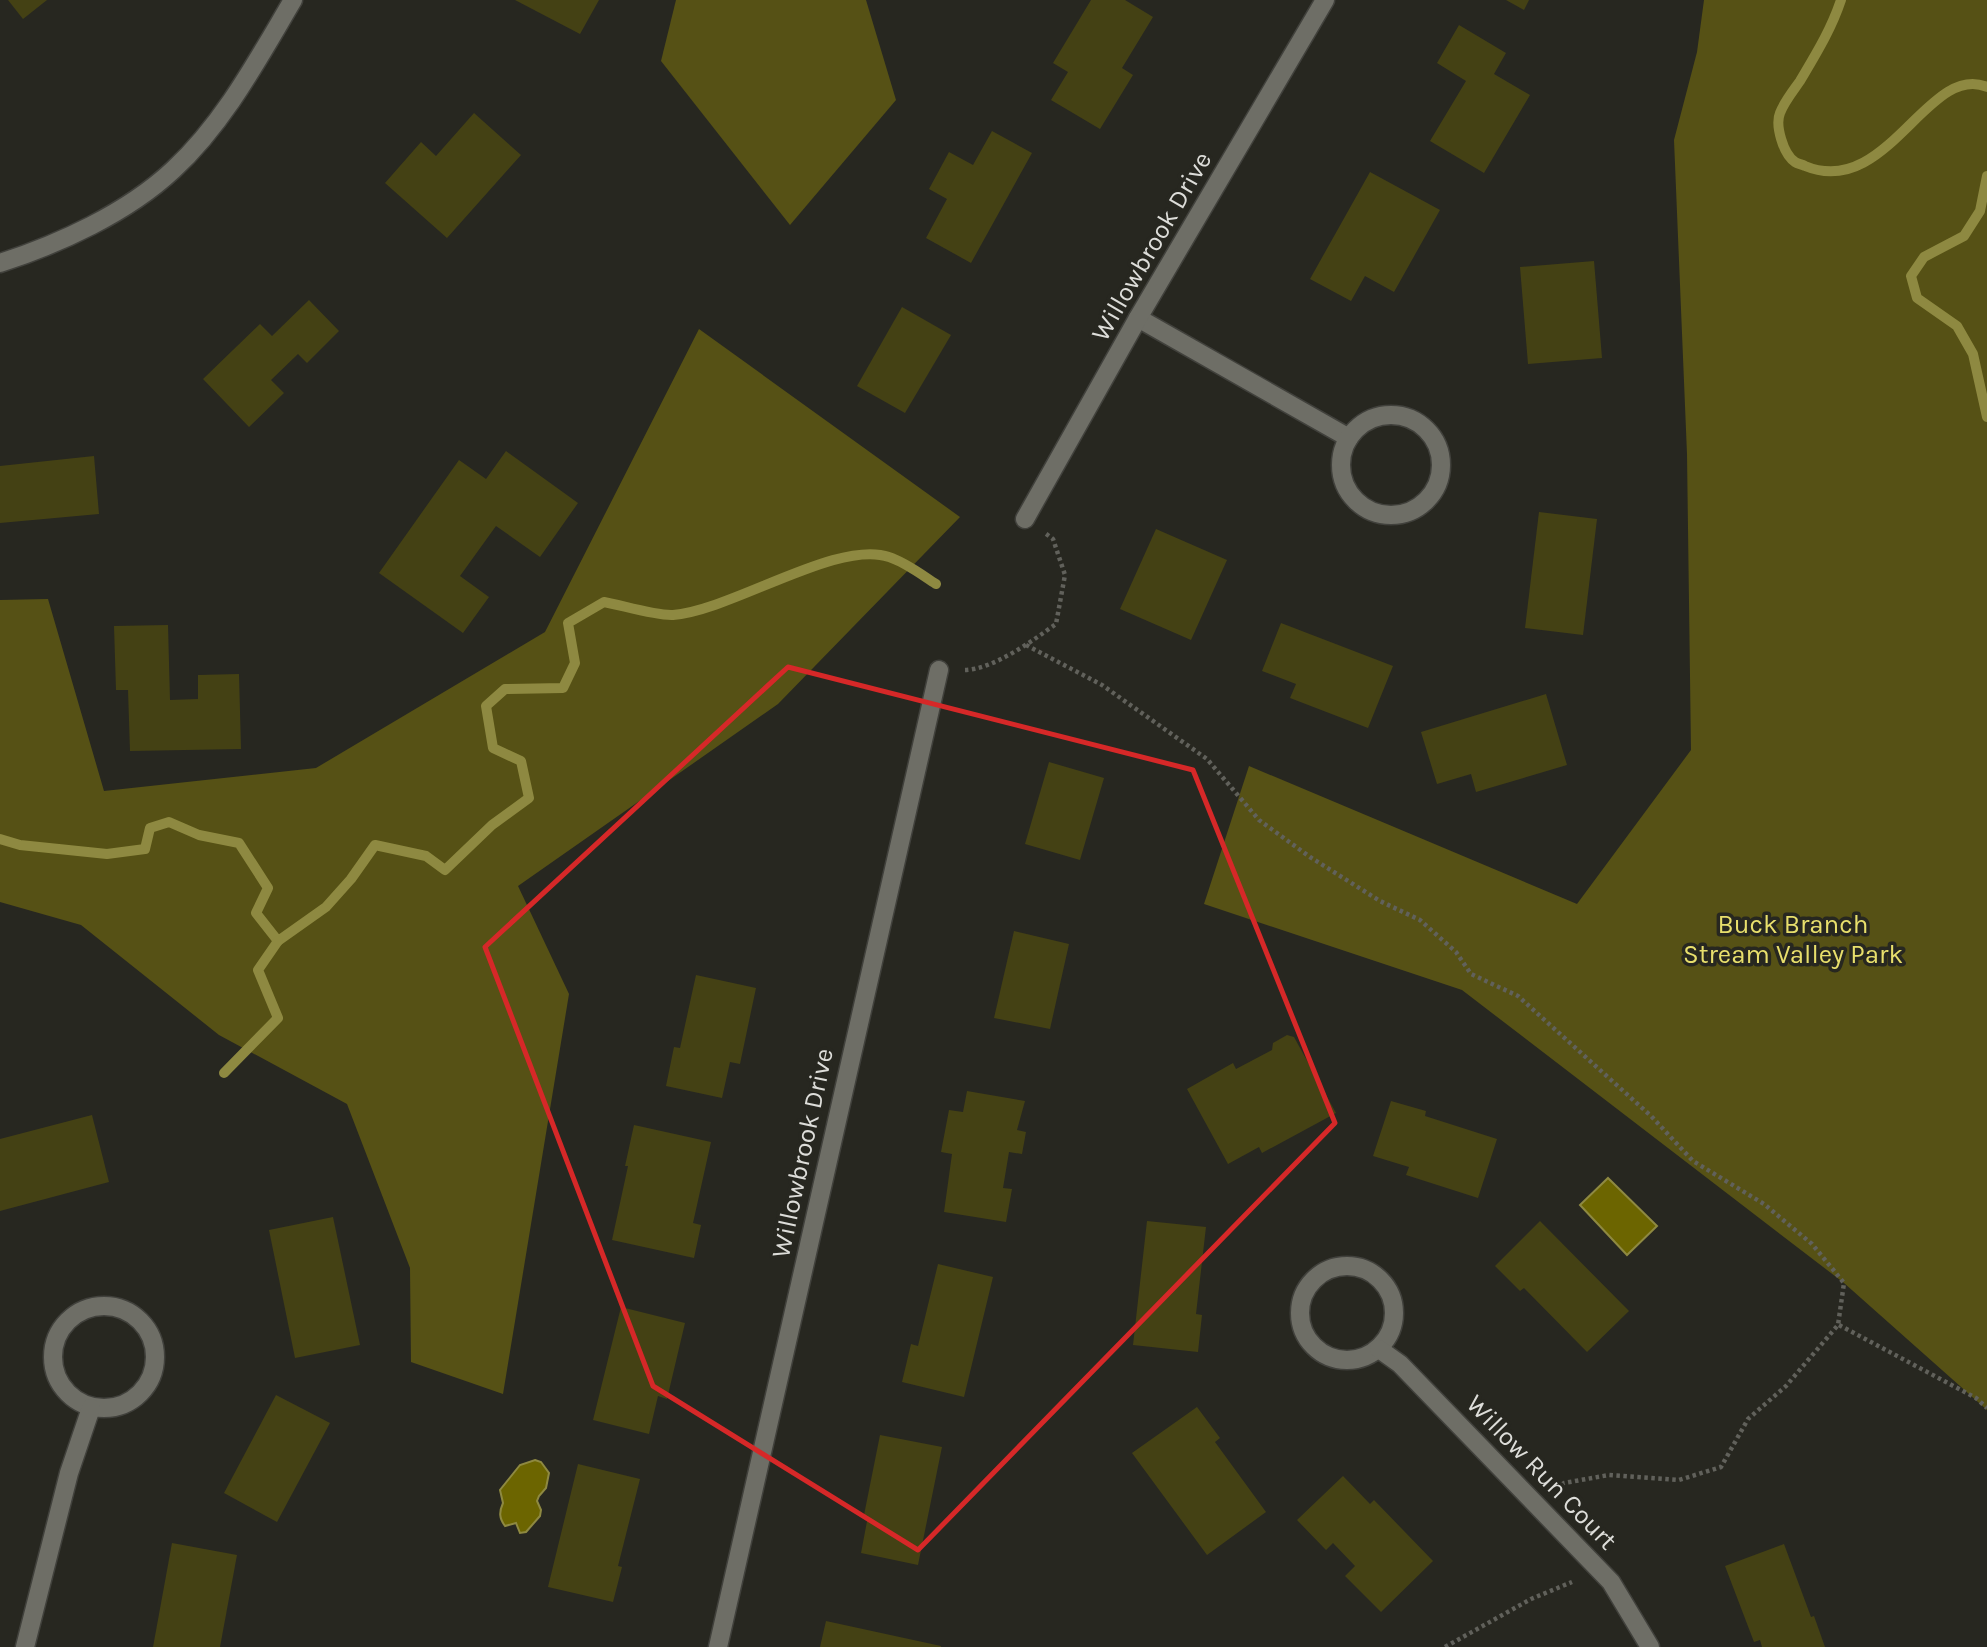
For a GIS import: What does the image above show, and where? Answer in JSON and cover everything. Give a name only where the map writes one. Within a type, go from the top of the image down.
[{"type":"street","points":[[0,263],[46,248],[116,212],[173,171],[239,90],[293,0]]},
{"type":"street","name":"Willowbrook Drive","points":[[1025,519],[1138,318],[1325,0]]},
{"type":"street","points":[[1138,318],[1349,438]]},
{"type":"street","points":[[1393,415],[1411,419],[1425,428],[1436,443],[1441,459],[1440,476],[1433,492],[1422,505],[1406,513],[1389,515],[1371,511],[1356,502],[1346,488],[1341,472],[1342,454],[1349,438],[1360,425],[1376,417],[1393,415]]},
{"type":"street","name":"Willowbrook Drive","points":[[718,1647],[939,670]]},
{"type":"street","points":[[1346,1266],[1362,1269],[1388,1288],[1394,1303],[1394,1320],[1389,1336],[1379,1349],[1365,1357],[1348,1360],[1332,1358],[1312,1346],[1301,1323],[1300,1306],[1305,1291],[1316,1278],[1330,1269],[1346,1266]]},
{"type":"street","points":[[98,1306],[116,1307],[133,1314],[146,1326],[154,1343],[156,1361],[152,1378],[142,1394],[127,1404],[109,1409],[91,1408],[75,1401],[62,1388],[54,1372],[52,1354],[56,1336],[66,1321],[81,1311],[98,1306]]},
{"type":"street","name":"Willow Run Court","points":[[1379,1349],[1400,1364],[1611,1582],[1650,1647]]},
{"type":"street","points":[[25,1647],[69,1473],[91,1408]]},
{"type":"path","points":[[939,670],[977,670],[1026,645],[1056,624],[1065,575],[1054,539],[1025,519]]},
{"type":"path","points":[[1026,645],[1102,685],[1207,758],[1259,820],[1310,857],[1380,901],[1420,920],[1456,952],[1471,974],[1518,996],[1651,1116],[1693,1161],[1764,1205],[1812,1244],[1844,1283],[1839,1325],[1786,1386],[1748,1419],[1721,1467],[1679,1480],[1609,1475],[1564,1483],[1537,1503]]},
{"type":"path","points":[[1839,1325],[1976,1398],[1987,1408]]},
{"type":"path","points":[[1445,1647],[1531,1599],[1578,1579],[1597,1567]]},
{"type":"highlighted area","points":[[788,667],[1193,770],[1335,1123],[918,1550],[653,1386],[485,947]]},
{"type":"green space","points":[[676,0],[866,0],[896,100],[790,225],[661,61]]},
{"type":"green space","name":"Buck Branch Stream Valley Park","points":[[1704,0],[1987,0],[1987,1410],[1844,1283],[1462,990],[1204,904],[1249,766],[1577,904],[1691,750],[1687,454],[1674,140],[1697,52]]},
{"type":"green space","points":[[699,329],[960,517],[778,704],[518,886],[569,994],[503,1394],[411,1362],[410,1268],[347,1104],[219,1035],[81,925],[0,902],[0,600],[48,599],[104,791],[316,768],[545,632]]},
{"type":"shaded area","points":[[1608,1178],[1657,1226],[1627,1255],[1580,1205]]},
{"type":"shaded area","points":[[535,1460],[541,1462],[549,1473],[546,1488],[537,1501],[541,1510],[540,1516],[526,1532],[520,1533],[516,1523],[505,1526],[502,1520],[500,1512],[503,1503],[500,1490],[520,1465]]},
{"type":"building","points":[[8,0],[47,0],[23,19]]},
{"type":"building","points":[[515,0],[599,0],[580,34]]},
{"type":"building","points":[[1091,0],[1125,0],[1153,17],[1122,68],[1133,75],[1100,129],[1051,100],[1068,72],[1053,63]]},
{"type":"building","points":[[1506,0],[1529,0],[1524,10]]},
{"type":"building","points":[[1459,25],[1506,53],[1494,74],[1530,95],[1484,173],[1430,141],[1466,81],[1437,63]]},
{"type":"building","points":[[474,113],[521,155],[447,238],[385,183],[421,142],[436,156]]},
{"type":"building","points":[[992,131],[1032,153],[971,263],[926,238],[947,199],[929,189],[949,152],[973,165]]},
{"type":"building","points":[[1370,172],[1440,210],[1394,292],[1365,276],[1351,301],[1310,279]]},
{"type":"building","points":[[1594,261],[1602,358],[1528,364],[1520,267]]},
{"type":"building","points":[[309,300],[339,331],[307,363],[298,354],[271,380],[284,393],[249,427],[203,379],[260,324],[272,336]]},
{"type":"building","points":[[902,307],[951,335],[905,413],[857,386]]},
{"type":"building","points":[[506,451],[578,503],[540,557],[496,526],[460,576],[489,597],[463,633],[379,573],[459,460],[486,479]]},
{"type":"building","points":[[94,456],[99,514],[0,523],[0,466]]},
{"type":"building","points":[[1539,512],[1597,519],[1583,635],[1525,628]]},
{"type":"building","points":[[1156,529],[1227,560],[1191,640],[1120,609]]},
{"type":"building","points":[[1281,623],[1393,666],[1368,728],[1290,698],[1296,684],[1262,671]]},
{"type":"building","points":[[168,625],[170,700],[198,699],[198,675],[239,674],[241,749],[130,751],[128,690],[116,690],[114,626]]},
{"type":"building","points":[[1546,694],[1567,765],[1476,792],[1471,774],[1437,784],[1421,732]]},
{"type":"building","points":[[1049,762],[1104,778],[1080,860],[1025,844]]},
{"type":"building","points":[[1014,931],[1069,944],[1050,1029],[994,1018]]},
{"type":"building","points":[[696,975],[756,988],[740,1064],[730,1062],[722,1098],[666,1086],[674,1047],[680,1048]]},
{"type":"building","points":[[1287,1035],[1294,1037],[1336,1113],[1262,1153],[1259,1147],[1228,1164],[1187,1089],[1233,1063],[1236,1069],[1272,1050],[1273,1043]]},
{"type":"building","points":[[967,1091],[1025,1101],[1017,1130],[1026,1132],[1022,1154],[1009,1152],[1003,1188],[1012,1189],[1006,1222],[944,1212],[952,1154],[941,1152],[949,1110],[963,1112]]},
{"type":"building","points":[[1391,1101],[1426,1111],[1425,1116],[1497,1139],[1478,1198],[1406,1175],[1409,1167],[1373,1156]]},
{"type":"building","points":[[92,1115],[109,1182],[0,1211],[0,1139]]},
{"type":"building","points":[[634,1125],[711,1142],[693,1223],[701,1225],[694,1258],[612,1240]]},
{"type":"building","points":[[333,1217],[360,1345],[295,1358],[269,1230]]},
{"type":"building","points":[[1147,1221],[1206,1227],[1196,1314],[1202,1315],[1198,1352],[1133,1345]]},
{"type":"building","points":[[1540,1221],[1629,1311],[1587,1352],[1524,1288],[1520,1291],[1495,1266]]},
{"type":"building","points":[[938,1264],[993,1277],[964,1397],[902,1382],[911,1344],[918,1346]]},
{"type":"building","points":[[621,1307],[685,1323],[667,1399],[658,1396],[649,1434],[593,1420]]},
{"type":"building","points":[[276,1395],[330,1423],[277,1522],[224,1493]]},
{"type":"building","points":[[1197,1407],[1220,1438],[1215,1442],[1266,1512],[1207,1555],[1132,1453]]},
{"type":"building","points":[[880,1435],[942,1447],[918,1565],[861,1553],[868,1516],[864,1515]]},
{"type":"building","points":[[578,1464],[640,1479],[618,1566],[622,1567],[613,1602],[548,1587]]},
{"type":"building","points":[[1343,1476],[1370,1504],[1374,1500],[1433,1561],[1381,1612],[1345,1576],[1355,1566],[1333,1543],[1326,1550],[1297,1520]]},
{"type":"building","points":[[172,1543],[237,1555],[220,1647],[153,1647]]},
{"type":"building","points":[[1784,1544],[1825,1647],[1762,1647],[1760,1640],[1754,1642],[1725,1566]]},
{"type":"building","points":[[826,1621],[941,1646],[941,1647],[820,1647]]},
{"type":"waterway","points":[[1841,0],[1823,42],[1780,113],[1781,139],[1787,153],[1795,162],[1834,171],[1860,164],[1883,149],[1945,94],[1966,85],[1987,87]]},
{"type":"waterway","points":[[1987,176],[1980,211],[1964,236],[1924,257],[1911,276],[1917,298],[1957,326],[1973,354],[1987,417]]},
{"type":"waterway","points":[[0,839],[20,845],[107,854],[145,849],[150,828],[169,822],[199,835],[239,843],[268,888],[256,913],[278,941],[326,907],[351,879],[375,845],[426,856],[445,870],[492,825],[529,798],[521,761],[493,748],[486,706],[505,689],[563,688],[575,663],[568,623],[604,602],[673,615],[725,601],[814,566],[868,554],[895,559],[936,584]]},
{"type":"waterway","points":[[224,1073],[278,1018],[258,970],[278,941]]}]
